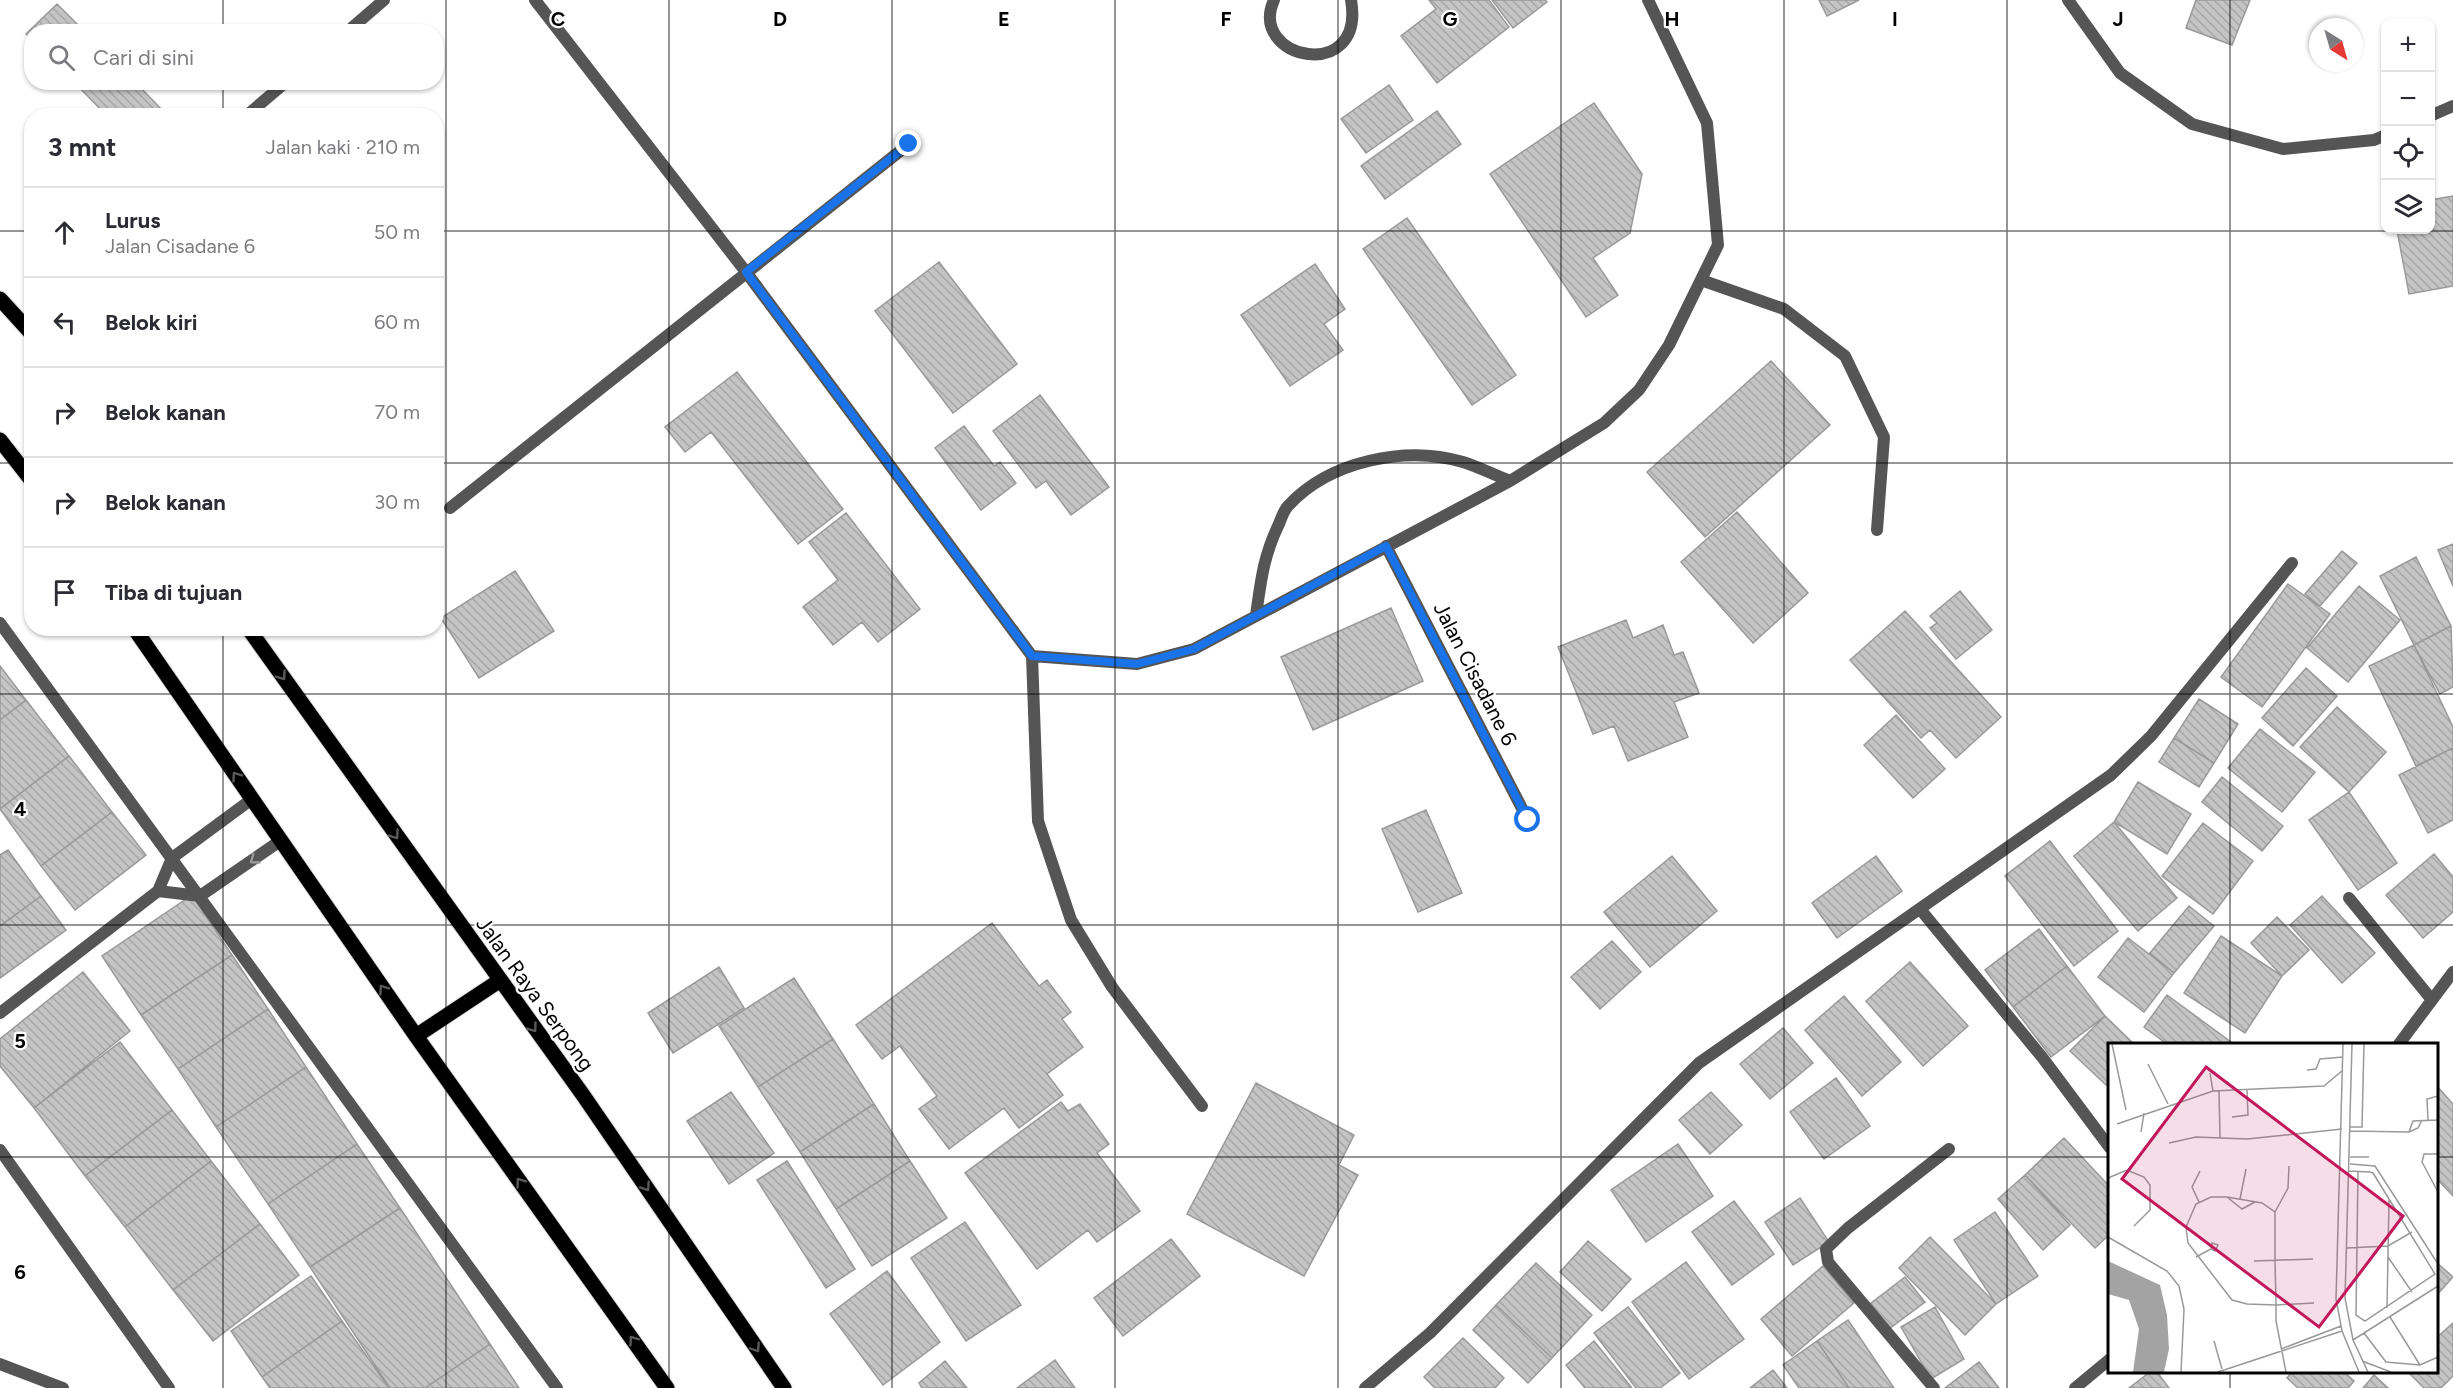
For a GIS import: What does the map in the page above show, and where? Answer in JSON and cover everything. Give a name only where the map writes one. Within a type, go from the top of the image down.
[{"type":"main road","points":[[0,299],[24,325]]},
{"type":"main road","points":[[0,440],[24,472]]},
{"type":"main road","points":[[140,636],[416,1036],[667,1388]]},
{"type":"main road","name":"Jalan Raya Serpong","points":[[254,636],[583,1095],[784,1388]]},
{"type":"main road","points":[[416,1036],[499,981]]},
{"type":"street","points":[[356,24],[384,0]]},
{"type":"street","points":[[535,0],[746,272],[1032,656],[1038,821],[1071,920],[1112,987],[1202,1106]]},
{"type":"street","points":[[1274,0],[1271,24],[1279,41],[1293,52],[1305,56],[1331,51],[1342,44],[1352,22],[1351,0]]},
{"type":"street","points":[[1032,656],[1137,664],[1194,649],[1510,482],[1604,423],[1639,390],[1670,345],[1718,245],[1707,123],[1648,0]]},
{"type":"street","points":[[2068,0],[2120,73],[2192,124],[2283,149],[2374,140],[2381,137]]},
{"type":"street","points":[[255,108],[277,90]]},
{"type":"street","points":[[2435,114],[2453,106]]},
{"type":"street","points":[[450,508],[909,144]]},
{"type":"street","points":[[1701,280],[1784,309],[1845,356],[1884,437],[1877,530]]},
{"type":"street","points":[[1256,615],[1265,554],[1287,507],[1316,483],[1350,467],[1393,455],[1427,456],[1462,462],[1510,482]]},
{"type":"street","name":"Jalan Cisadane 6","points":[[1386,546],[1528,820]]},
{"type":"street","points":[[1365,1388],[1430,1333],[1700,1063],[2111,775],[2151,736],[2292,563]]},
{"type":"street","points":[[0,623],[557,1388]]},
{"type":"street","points":[[0,1013],[158,891],[172,858],[252,799]]},
{"type":"street","points":[[158,891],[200,896],[280,841]]},
{"type":"street","points":[[2349,898],[2432,1000]]},
{"type":"street","points":[[1920,909],[2042,1057],[2108,1147]]},
{"type":"street","points":[[2400,1043],[2453,972]]},
{"type":"street","points":[[1934,1388],[1828,1262],[1826,1249],[1848,1228],[1949,1149]]},
{"type":"street","points":[[0,1150],[169,1388]]},
{"type":"street","points":[[2075,1388],[2108,1360]]},
{"type":"street","points":[[0,1364],[63,1388]]},
{"type":"building","points":[[1429,0],[1489,0],[1509,27],[1437,83],[1401,36],[1436,9]]},
{"type":"building","points":[[1492,0],[1545,0],[1547,2],[1513,28]]},
{"type":"building","points":[[1819,0],[1859,0],[1827,16]]},
{"type":"building","points":[[2196,0],[2250,0],[2232,45],[2186,28]]},
{"type":"building","points":[[57,4],[77,24],[36,24]]},
{"type":"building","points":[[1389,85],[1413,120],[1366,153],[1341,119]]},
{"type":"building","points":[[82,90],[143,90],[160,108],[99,108]]},
{"type":"building","points":[[1594,103],[1642,174],[1630,233],[1593,258],[1618,295],[1586,317],[1490,174]]},
{"type":"building","points":[[1437,111],[1461,144],[1385,199],[1361,166]]},
{"type":"building","points":[[2453,196],[2453,286],[2409,294],[2398,234],[2435,234],[2435,199]]},
{"type":"building","points":[[1407,218],[1516,375],[1472,405],[1363,249]]},
{"type":"building","points":[[939,262],[1017,364],[953,413],[875,311]]},
{"type":"building","points":[[1315,264],[1345,309],[1324,324],[1343,350],[1290,386],[1241,315]]},
{"type":"building","points":[[1771,361],[1830,425],[1705,537],[1647,472]]},
{"type":"building","points":[[737,372],[843,509],[798,544],[711,432],[685,452],[665,427]]},
{"type":"building","points":[[1040,395],[1109,487],[1071,515],[1046,481],[1036,488],[993,431]]},
{"type":"building","points":[[964,426],[994,466],[1000,462],[1016,483],[981,510],[935,448]]},
{"type":"building","points":[[1737,512],[1808,593],[1753,643],[1681,562]]},
{"type":"building","points":[[846,513],[920,609],[878,642],[862,622],[833,645],[803,607],[838,580],[809,542]]},
{"type":"building","points":[[2453,544],[2453,586],[2438,550]]},
{"type":"building","points":[[2342,551],[2357,563],[2320,606],[2305,594]]},
{"type":"building","points":[[2416,557],[2451,626],[2414,645],[2380,576]]},
{"type":"building","points":[[515,571],[554,631],[479,678],[444,623],[444,616]]},
{"type":"building","points":[[2288,584],[2330,614],[2262,707],[2221,677]]},
{"type":"building","points":[[2359,586],[2400,620],[2348,682],[2307,648]]},
{"type":"building","points":[[1960,591],[1992,630],[1956,659],[1930,628],[1937,623],[1930,616]]},
{"type":"building","points":[[1391,608],[1423,681],[1313,730],[1281,657]]},
{"type":"building","points":[[1905,611],[2001,717],[1956,758],[1930,730],[1921,738],[1850,660]]},
{"type":"building","points":[[1626,620],[1633,638],[1663,625],[1674,655],[1683,652],[1699,693],[1674,702],[1688,737],[1628,761],[1614,726],[1593,734],[1558,647]]},
{"type":"building","points":[[2451,626],[2453,687],[2440,694],[2414,645]]},
{"type":"building","points":[[2414,645],[2453,727],[2453,748],[2416,766],[2369,666]]},
{"type":"building","points":[[0,666],[26,700],[0,720]]},
{"type":"building","points":[[2306,668],[2337,696],[2293,746],[2262,718]]},
{"type":"building","points":[[2199,699],[2238,724],[2214,763],[2174,738]]},
{"type":"building","points":[[26,700],[69,756],[0,809],[0,720]]},
{"type":"building","points":[[2337,707],[2386,752],[2349,792],[2300,747]]},
{"type":"building","points":[[1896,715],[1945,769],[1913,798],[1864,745]]},
{"type":"building","points":[[2260,729],[2315,772],[2282,812],[2228,768]]},
{"type":"building","points":[[2174,738],[2214,763],[2199,787],[2159,762]]},
{"type":"building","points":[[2453,748],[2453,820],[2428,833],[2399,775]]},
{"type":"building","points":[[69,756],[112,812],[41,866],[0,809]]},
{"type":"building","points":[[2222,777],[2283,826],[2262,851],[2202,802]]},
{"type":"building","points":[[2138,782],[2191,814],[2167,854],[2114,822]]},
{"type":"building","points":[[2349,792],[2397,863],[2358,890],[2309,820]]},
{"type":"building","points":[[1426,810],[1462,893],[1418,912],[1382,829]]},
{"type":"building","points":[[112,812],[146,855],[75,910],[41,866]]},
{"type":"building","points":[[2114,822],[2177,898],[2138,931],[2074,856]]},
{"type":"building","points":[[2203,823],[2253,861],[2213,914],[2162,876]]},
{"type":"building","points":[[2050,841],[2118,931],[2074,966],[2005,876]]},
{"type":"building","points":[[8,850],[41,896],[0,926],[0,855]]},
{"type":"building","points":[[2434,854],[2453,877],[2453,912],[2423,938],[2386,895]]},
{"type":"building","points":[[1672,856],[1717,911],[1650,967],[1604,912]]},
{"type":"building","points":[[1876,856],[1902,891],[1837,938],[1812,903]]},
{"type":"building","points":[[192,895],[232,955],[141,1015],[102,956]]},
{"type":"building","points":[[41,896],[66,930],[0,978],[0,926]]},
{"type":"building","points":[[2322,896],[2375,953],[2342,983],[2290,925]]},
{"type":"building","points":[[2189,906],[2214,926],[2174,973],[2150,953]]},
{"type":"building","points":[[2277,917],[2309,950],[2282,976],[2251,943]]},
{"type":"building","points":[[992,923],[1039,986],[1047,980],[1071,1012],[1062,1019],[1083,1047],[1047,1074],[1063,1095],[1019,1128],[1004,1108],[949,1149],[919,1109],[937,1096],[900,1046],[882,1059],[856,1025]]},
{"type":"building","points":[[2039,929],[2067,966],[2013,1007],[1985,970]]},
{"type":"building","points":[[2221,936],[2282,976],[2245,1033],[2184,993]]},
{"type":"building","points":[[2128,938],[2174,973],[2144,1012],[2098,977]]},
{"type":"building","points":[[1612,941],[1641,972],[1600,1009],[1571,977]]},
{"type":"building","points":[[232,955],[268,1009],[178,1069],[141,1015]]},
{"type":"building","points":[[1910,962],[1968,1026],[1923,1066],[1866,1001]]},
{"type":"building","points":[[2067,966],[2105,1016],[2051,1057],[2013,1007]]},
{"type":"building","points":[[719,967],[744,1008],[673,1053],[648,1013]]},
{"type":"building","points":[[83,972],[130,1031],[34,1108],[0,1066],[0,1039]]},
{"type":"building","points":[[794,978],[833,1039],[758,1087],[719,1026]]},
{"type":"building","points":[[2167,995],[2231,1042],[2166,1043],[2144,1027]]},
{"type":"building","points":[[1844,996],[1901,1062],[1862,1096],[1805,1030]]},
{"type":"building","points":[[268,1009],[306,1067],[216,1127],[178,1069]]},
{"type":"building","points":[[2105,1016],[2133,1043],[2108,1043],[2108,1083],[2106,1085],[2070,1051]]},
{"type":"building","points":[[1783,1028],[1813,1063],[1770,1099],[1740,1064]]},
{"type":"building","points":[[833,1039],[874,1104],[800,1152],[758,1087]]},
{"type":"building","points":[[120,1042],[172,1110],[85,1176],[34,1108]]},
{"type":"building","points":[[306,1067],[357,1144],[268,1204],[216,1127]]},
{"type":"building","points":[[1836,1078],[1870,1126],[1824,1159],[1790,1112]]},
{"type":"building","points":[[1256,1083],[1354,1135],[1339,1165],[1358,1175],[1304,1276],[1187,1214]]},
{"type":"building","points":[[2438,1087],[2453,1104],[2453,1196],[2438,1180]]},
{"type":"building","points":[[731,1092],[774,1153],[729,1184],[687,1121]]},
{"type":"building","points":[[1711,1092],[1742,1125],[1710,1154],[1679,1120]]},
{"type":"building","points":[[1061,1102],[1068,1111],[1080,1104],[1109,1144],[1097,1153],[1140,1211],[1097,1242],[1088,1230],[1037,1269],[965,1173]]},
{"type":"building","points":[[874,1104],[910,1161],[836,1209],[800,1152]]},
{"type":"building","points":[[172,1110],[211,1161],[125,1227],[85,1176]]},
{"type":"building","points":[[2064,1138],[2108,1185],[2108,1236],[2095,1248],[2025,1175]]},
{"type":"building","points":[[357,1144],[400,1208],[310,1267],[268,1204]]},
{"type":"building","points":[[1678,1144],[1713,1196],[1646,1242],[1611,1190]]},
{"type":"building","points":[[211,1161],[260,1224],[173,1290],[125,1227]]},
{"type":"building","points":[[787,1161],[855,1269],[826,1288],[757,1180]]},
{"type":"building","points":[[910,1161],[947,1218],[872,1266],[836,1209]]},
{"type":"building","points":[[2025,1175],[2070,1225],[2043,1250],[1998,1199]]},
{"type":"building","points":[[1800,1198],[1829,1242],[1793,1265],[1765,1222]]},
{"type":"building","points":[[1734,1201],[1774,1254],[1732,1285],[1692,1232]]},
{"type":"building","points":[[400,1208],[490,1344],[425,1388],[390,1388],[310,1267]]},
{"type":"building","points":[[1995,1212],[2038,1276],[1996,1304],[1954,1240]]},
{"type":"building","points":[[965,1222],[1021,1305],[966,1341],[911,1258]]},
{"type":"building","points":[[260,1224],[299,1275],[213,1341],[173,1290]]},
{"type":"building","points":[[1930,1237],[1996,1304],[1965,1335],[1899,1268]]},
{"type":"building","points":[[1171,1239],[1200,1276],[1123,1336],[1094,1298]]},
{"type":"building","points":[[1588,1241],[1631,1279],[1602,1311],[1560,1272]]},
{"type":"building","points":[[1686,1262],[1744,1339],[1689,1379],[1632,1302]]},
{"type":"building","points":[[1536,1263],[1592,1315],[1552,1358],[1496,1305]]},
{"type":"building","points":[[2438,1264],[2453,1277],[2438,1294]]},
{"type":"building","points":[[1823,1266],[1854,1303],[1792,1356],[1761,1319]]},
{"type":"building","points":[[887,1271],[940,1342],[883,1385],[830,1314]]},
{"type":"building","points":[[311,1276],[342,1321],[262,1377],[231,1331]]},
{"type":"building","points":[[1905,1277],[1925,1302],[1889,1329],[1870,1304]]},
{"type":"building","points":[[1496,1305],[1552,1358],[1528,1383],[1473,1330]]},
{"type":"building","points":[[1628,1307],[1680,1373],[1660,1388],[1636,1388],[1594,1333]]},
{"type":"building","points":[[1935,1307],[1964,1359],[1931,1379],[1901,1327]]},
{"type":"building","points":[[1848,1320],[1894,1388],[1849,1388],[1817,1341]]},
{"type":"building","points":[[342,1321],[389,1388],[270,1388],[262,1377]]},
{"type":"building","points":[[2453,1323],[2453,1376],[2441,1388],[2424,1388],[2409,1373],[2438,1373],[2438,1336]]},
{"type":"building","points":[[1463,1338],[1504,1378],[1495,1388],[1435,1388],[1424,1377]]},
{"type":"building","points":[[1594,1341],[1632,1388],[1585,1388],[1566,1365]]},
{"type":"building","points":[[1817,1341],[1849,1388],[1799,1388],[1783,1365]]},
{"type":"building","points":[[490,1344],[519,1388],[425,1388]]},
{"type":"building","points":[[1055,1360],[1075,1388],[1017,1388]]},
{"type":"building","points":[[945,1361],[967,1388],[922,1388],[919,1383]]},
{"type":"building","points":[[1979,1362],[1999,1388],[1945,1388]]},
{"type":"building","points":[[1773,1370],[1787,1388],[1750,1388]]},
{"type":"building","points":[[2149,1373],[2158,1373],[2169,1388],[2129,1388]]},
{"type":"building","points":[[2291,1373],[2345,1373],[2354,1381],[2348,1388],[2298,1388],[2287,1378]]},
{"type":"building","points":[[2374,1375],[2388,1388],[2363,1388]]},
{"type":"route","points":[[909,144],[746,272],[1032,656],[1137,664],[1194,649],[1386,546],[1528,820]]}]
